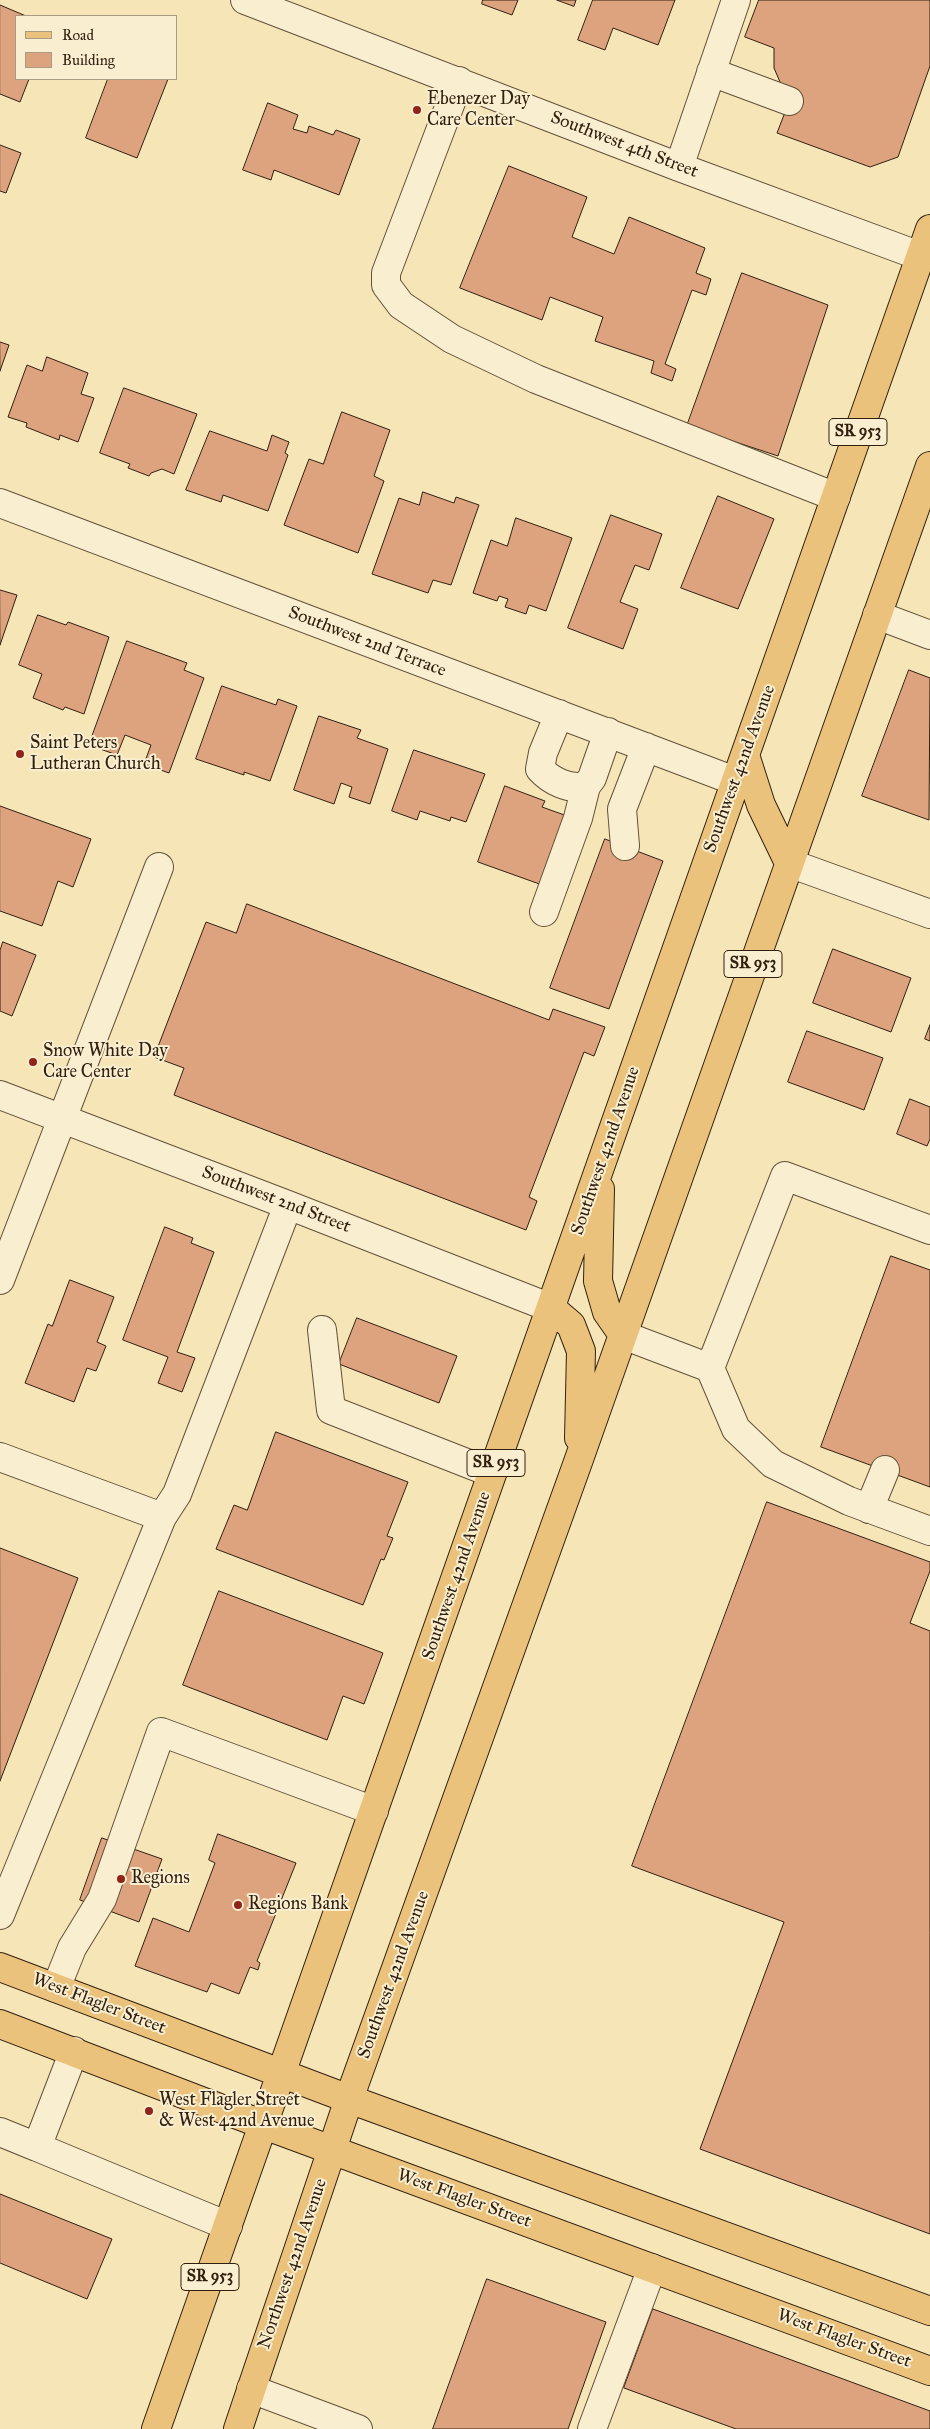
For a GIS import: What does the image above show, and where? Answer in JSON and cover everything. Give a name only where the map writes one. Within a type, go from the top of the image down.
[{"type":"main road","name":"Southwest 42nd Avenue","points":[[282,2074],[930,229]]},
{"type":"main road","name":"Southwest 42nd Avenue","points":[[349,2099],[578,1462],[930,466]]},
{"type":"main road","points":[[745,755],[761,805],[789,863]]},
{"type":"main road","points":[[600,1165],[598,1280],[607,1312],[623,1335]]},
{"type":"main road","points":[[551,1308],[571,1325],[581,1351],[578,1462]]},
{"type":"main road","name":"West Flagler Street","points":[[0,1967],[349,2099],[930,2311]]},
{"type":"main road","name":"West Flagler Street","points":[[0,2024],[331,2150],[930,2371]]},
{"type":"main road","name":"SR 953","points":[[156,2429],[282,2074]]},
{"type":"main road","name":"Northwest 42nd Avenue","points":[[238,2429],[349,2099]]},
{"type":"street","name":"Southwest 4th Street","points":[[245,0],[679,167],[920,256]]},
{"type":"street","points":[[679,167],[736,0]]},
{"type":"street","points":[[711,72],[789,101]]},
{"type":"street","points":[[459,81],[386,274],[386,285],[392,295],[413,314],[452,339],[536,379],[836,497]]},
{"type":"street","name":"Southwest 2nd Terrace","points":[[0,503],[735,781]]},
{"type":"street","points":[[877,615],[930,635]]},
{"type":"street","points":[[558,714],[543,753],[540,769],[550,780],[578,788],[586,786]]},
{"type":"street","points":[[544,912],[578,818],[586,786],[608,732]]},
{"type":"street","points":[[625,846],[622,809],[646,747]]},
{"type":"street","points":[[789,863],[930,914]]},
{"type":"street","points":[[0,1280],[159,868]]},
{"type":"street","name":"Southwest 2nd Street","points":[[0,1095],[551,1308]]},
{"type":"street","points":[[930,1230],[785,1176],[710,1368],[736,1430],[774,1464],[810,1484],[869,1509],[930,1531]]},
{"type":"street","points":[[0,1913],[162,1517],[177,1494],[288,1205]]},
{"type":"street","points":[[322,1330],[331,1410],[492,1473]]},
{"type":"street","points":[[623,1335],[710,1368]]},
{"type":"street","points":[[0,1457],[162,1517]]},
{"type":"street","points":[[869,1509],[885,1470]]},
{"type":"street","points":[[56,1988],[72,1948],[95,1914],[105,1894],[161,1732],[374,1811]]},
{"type":"street","points":[[37,2147],[74,2051]]},
{"type":"street","points":[[0,2132],[228,2226]]},
{"type":"street","points":[[592,2429],[652,2268]]},
{"type":"street","points":[[251,2389],[358,2429]]},
{"type":"building","points":[[483,0],[518,0],[512,15],[482,4]]},
{"type":"building","points":[[557,0],[576,0],[574,6]]},
{"type":"building","points":[[593,0],[675,0],[658,45],[613,28],[605,50],[578,40]]},
{"type":"building","points":[[759,0],[930,0],[930,66],[898,157],[870,167],[777,133],[792,94],[780,82],[774,68],[774,48],[745,37]]},
{"type":"building","points":[[0,5],[24,15],[15,15],[15,80],[29,80],[20,102],[0,94]]},
{"type":"building","points":[[108,80],[168,80],[137,158],[86,138]]},
{"type":"building","points":[[268,103],[298,115],[293,129],[307,133],[309,126],[333,135],[336,130],[360,139],[339,195],[274,170],[271,180],[243,170]]},
{"type":"building","points":[[0,145],[21,153],[6,193],[0,191]]},
{"type":"building","points":[[509,166],[587,197],[572,237],[614,254],[629,217],[705,248],[696,273],[711,279],[706,295],[692,290],[665,364],[676,369],[672,381],[651,373],[654,361],[595,341],[603,317],[550,297],[542,320],[460,288]]},
{"type":"building","points":[[742,273],[828,305],[778,456],[687,426]]},
{"type":"building","points":[[0,342],[9,345],[0,371]]},
{"type":"building","points":[[47,357],[88,373],[81,394],[94,398],[78,442],[60,435],[59,440],[26,427],[27,423],[8,417],[27,365],[42,371]]},
{"type":"building","points":[[124,388],[197,414],[174,474],[162,469],[151,473],[149,476],[128,468],[130,464],[100,453]]},
{"type":"building","points":[[342,412],[390,430],[374,476],[384,481],[358,553],[284,525],[309,459],[323,464]]},
{"type":"building","points":[[210,431],[267,451],[272,435],[289,442],[285,453],[288,455],[268,511],[223,495],[221,502],[186,490]]},
{"type":"building","points":[[423,492],[454,503],[456,497],[479,505],[451,585],[433,580],[428,593],[372,574],[399,498],[419,505]]},
{"type":"building","points":[[718,496],[774,519],[738,609],[681,588]]},
{"type":"building","points":[[611,515],[662,534],[649,570],[635,565],[620,602],[638,609],[623,649],[568,628]]},
{"type":"building","points":[[516,518],[572,538],[546,611],[529,605],[526,614],[505,607],[508,599],[499,596],[497,601],[473,593],[491,540],[507,546]]},
{"type":"building","points":[[0,590],[17,595],[0,645]]},
{"type":"building","points":[[38,615],[66,625],[68,622],[109,637],[84,714],[65,707],[63,710],[33,698],[42,674],[19,665]]},
{"type":"building","points":[[127,641],[187,663],[184,670],[204,678],[169,773],[144,764],[151,745],[125,735],[117,755],[89,745]]},
{"type":"building","points":[[909,670],[930,678],[929,820],[862,796]]},
{"type":"building","points":[[222,686],[276,705],[278,699],[297,706],[270,781],[244,772],[244,775],[196,759]]},
{"type":"building","points":[[319,716],[361,730],[357,738],[388,749],[370,804],[349,797],[352,787],[341,783],[334,804],[294,790]]},
{"type":"building","points":[[414,750],[485,774],[466,822],[451,817],[450,821],[420,811],[417,820],[392,811]]},
{"type":"building","points":[[505,786],[545,801],[542,807],[570,817],[545,886],[478,862]]},
{"type":"building","points":[[0,806],[91,839],[73,887],[58,881],[42,926],[0,911]]},
{"type":"building","points":[[605,839],[663,861],[609,1009],[550,988]]},
{"type":"building","points":[[247,904],[549,1020],[553,1009],[605,1027],[594,1056],[584,1052],[529,1197],[537,1201],[526,1230],[174,1095],[184,1068],[154,1057],[206,922],[236,933]]},
{"type":"building","points":[[3,942],[36,955],[12,1016],[0,1011],[0,951]]},
{"type":"building","points":[[833,949],[911,978],[891,1032],[813,1003]]},
{"type":"building","points":[[930,1025],[930,1041],[925,1039]]},
{"type":"building","points":[[807,1031],[883,1058],[864,1110],[788,1082]]},
{"type":"building","points":[[910,1099],[930,1107],[930,1139],[927,1146],[897,1134]]},
{"type":"building","points":[[165,1227],[193,1238],[191,1243],[214,1252],[177,1352],[195,1358],[182,1392],[158,1383],[168,1357],[123,1340]]},
{"type":"building","points":[[891,1256],[930,1270],[930,1487],[821,1447]]},
{"type":"building","points":[[70,1280],[114,1297],[97,1342],[106,1346],[96,1371],[87,1368],[74,1402],[25,1383],[48,1324],[52,1326]]},
{"type":"building","points":[[357,1318],[457,1356],[439,1403],[339,1364]]},
{"type":"building","points":[[276,1432],[408,1482],[387,1536],[393,1538],[384,1560],[381,1559],[363,1605],[216,1549],[234,1505],[247,1510]]},
{"type":"building","points":[[767,1502],[930,1562],[930,1571],[910,1623],[930,1631],[930,2234],[700,2149],[784,1922],[632,1866]]},
{"type":"building","points":[[0,1548],[78,1578],[0,1781]]},
{"type":"building","points":[[219,1591],[383,1653],[364,1704],[343,1696],[327,1740],[183,1685]]},
{"type":"building","name":"Regions Bank","points":[[218,1834],[296,1863],[257,1961],[260,1963],[258,1970],[250,1967],[239,1994],[211,1983],[207,1992],[135,1966],[153,1918],[189,1932],[215,1863],[209,1860]]},
{"type":"building","name":"Regions","points":[[102,1838],[162,1859],[139,1922],[80,1900]]},
{"type":"building","points":[[0,2194],[112,2239],[87,2299],[0,2263]]},
{"type":"building","points":[[487,2279],[606,2322],[568,2429],[433,2429]]},
{"type":"building","points":[[653,2309],[930,2411],[930,2429],[736,2429],[624,2388]]},
{"type":"place","name":"Ebenezer Day Care Center","points":[[417,110]]},
{"type":"place","name":"Saint Peters Lutheran Church","points":[[20,754]]},
{"type":"place","name":"Snow White Day Care Center","points":[[33,1062]]},
{"type":"place","name":"Regions","points":[[121,1879]]},
{"type":"place","name":"Regions Bank","points":[[238,1905]]},
{"type":"place","name":"West Flagler Street & West 42nd Avenue","points":[[149,2111]]}]
